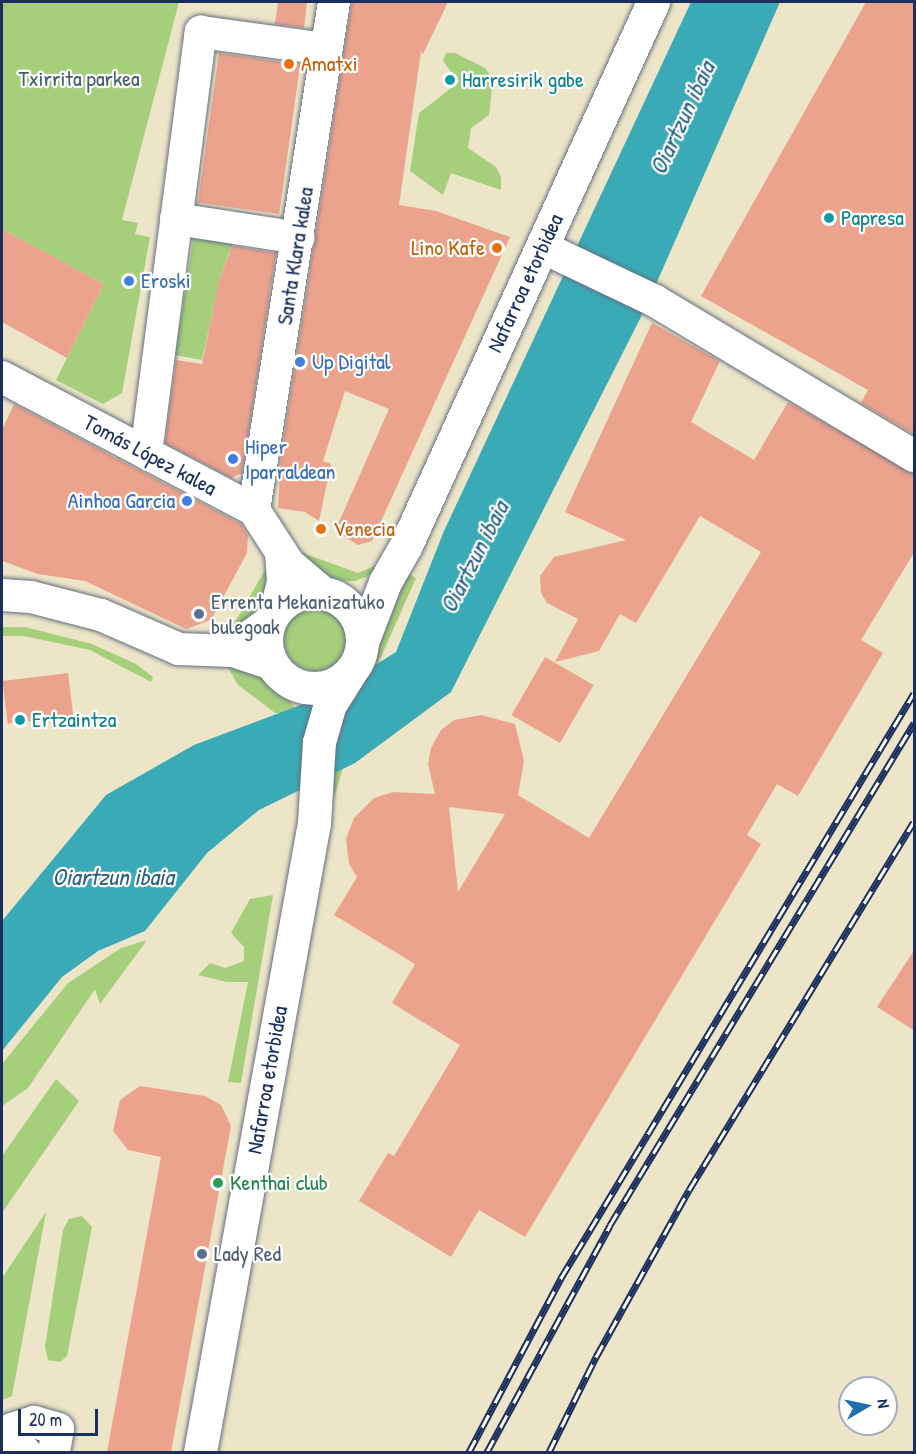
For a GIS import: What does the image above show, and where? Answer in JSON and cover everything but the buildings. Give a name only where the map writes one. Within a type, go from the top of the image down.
[{"type":"main road","name":"Nafarroa etorbidea","points":[[362,642],[395,563],[553,252],[653,2]]},
{"type":"main road","name":"Nafarroa etorbidea","points":[[331,596],[370,584],[395,563]]},
{"type":"main road","points":[[301,593],[331,596],[354,613],[362,642],[350,673],[334,684],[316,689],[282,674],[266,643],[272,616],[301,593]]},
{"type":"main road","name":"Nafarroa etorbidea","points":[[200,1452],[314,823],[319,742],[329,706],[350,673]]},
{"type":"main road","name":"Nafarroa etorbidea","points":[[282,674],[308,711],[319,742]]},
{"type":"street","name":"Santa Klara kalea","points":[[254,510],[299,238],[325,49],[334,2]]},
{"type":"street","points":[[146,453],[201,32],[325,49]]},
{"type":"street","points":[[176,219],[299,238]]},
{"type":"street","points":[[553,252],[655,301],[915,456]]},
{"type":"street","name":"Tomás López kalea","points":[[2,377],[254,510],[272,532],[281,552],[299,575],[331,596]]},
{"type":"street","name":"Tomás López kalea","points":[[272,616],[282,581],[281,552]]},
{"type":"street","points":[[2,596],[31,597],[92,612],[179,649],[247,653],[282,674]]},
{"type":"street","points":[[219,650],[246,639],[272,616]]},
{"type":"street","points":[[25,1452],[14,1442],[12,1429],[34,1422],[58,1430],[54,1452]]},
{"type":"green space","name":"Txirrita parkea","points":[[2,2],[179,2],[122,220],[138,223],[135,234],[150,237],[122,393],[103,404],[56,380],[104,284],[2,229]]},
{"type":"green space","points":[[446,53],[455,53],[485,68],[493,79],[489,115],[471,128],[468,148],[496,167],[501,177],[501,190],[451,173],[443,195],[410,171],[419,113],[459,82],[443,61]]},
{"type":"green space","points":[[194,235],[233,243],[221,274],[202,360],[175,355]]},
{"type":"green space","points":[[303,553],[358,573],[379,564],[368,576],[355,581],[325,581],[298,555]]},
{"type":"green space","points":[[269,563],[271,585],[258,617],[227,636]]},
{"type":"green space","points":[[407,573],[416,578],[366,691],[334,798],[334,750],[376,652],[375,627]]},
{"type":"green space","points":[[309,609],[321,609],[337,618],[344,628],[346,640],[344,652],[337,662],[321,671],[309,671],[298,666],[289,657],[284,646],[284,634],[289,623],[298,614]]},
{"type":"green space","points":[[2,627],[25,627],[92,644],[136,664],[153,677],[151,682],[90,650],[24,636],[2,636]]},
{"type":"green space","points":[[226,664],[256,669],[281,690],[299,713],[275,713],[238,685]]},
{"type":"green space","points":[[273,895],[241,1083],[228,1082],[248,982],[227,982],[198,975],[210,963],[225,968],[244,961],[244,947],[231,933],[250,899]]},
{"type":"green space","points":[[147,940],[100,1004],[95,989],[28,1088],[2,1106],[2,1064],[68,983],[121,948]]},
{"type":"green space","points":[[56,1079],[79,1101],[2,1213],[2,1156]]},
{"type":"green space","points":[[46,1212],[12,1396],[2,1400],[2,1278]]},
{"type":"green space","points":[[82,1216],[92,1227],[67,1356],[60,1362],[48,1360],[45,1347],[63,1230],[69,1219]]},
{"type":"water","name":"Oiartzun ibaia","points":[[691,2],[780,2],[646,307],[451,692],[355,763],[259,810],[207,853],[145,931],[98,951],[62,977],[2,1051],[2,921],[106,795],[194,745],[327,695],[396,652],[444,531]]},
{"type":"railway","points":[[469,1452],[561,1278],[914,693]]},
{"type":"railway","points":[[487,1452],[610,1225],[914,723]]},
{"type":"railway","points":[[549,1452],[596,1357],[689,1190],[914,822]]},
{"type":"place","name":"Amatxi","points":[[289,64]]},
{"type":"place","name":"Harresirik gabe","points":[[450,80]]},
{"type":"place","name":"Papresa","points":[[829,218]]},
{"type":"place","name":"Lino Kafe","points":[[497,248]]},
{"type":"place","name":"Eroski","points":[[129,281]]},
{"type":"place","name":"Up Digital","points":[[300,362]]},
{"type":"place","name":"Hiper Iparraldean","points":[[233,459]]},
{"type":"place","name":"Ainhoa Garcia","points":[[187,501]]},
{"type":"place","name":"Venecia","points":[[321,529]]},
{"type":"place","name":"Errenta Mekanizatuko bulegoak","points":[[199,614]]},
{"type":"place","name":"Ertzaintza","points":[[20,720]]},
{"type":"place","name":"Kenthai club","points":[[218,1183]]},
{"type":"place","name":"Lady Red","points":[[202,1254]]}]
